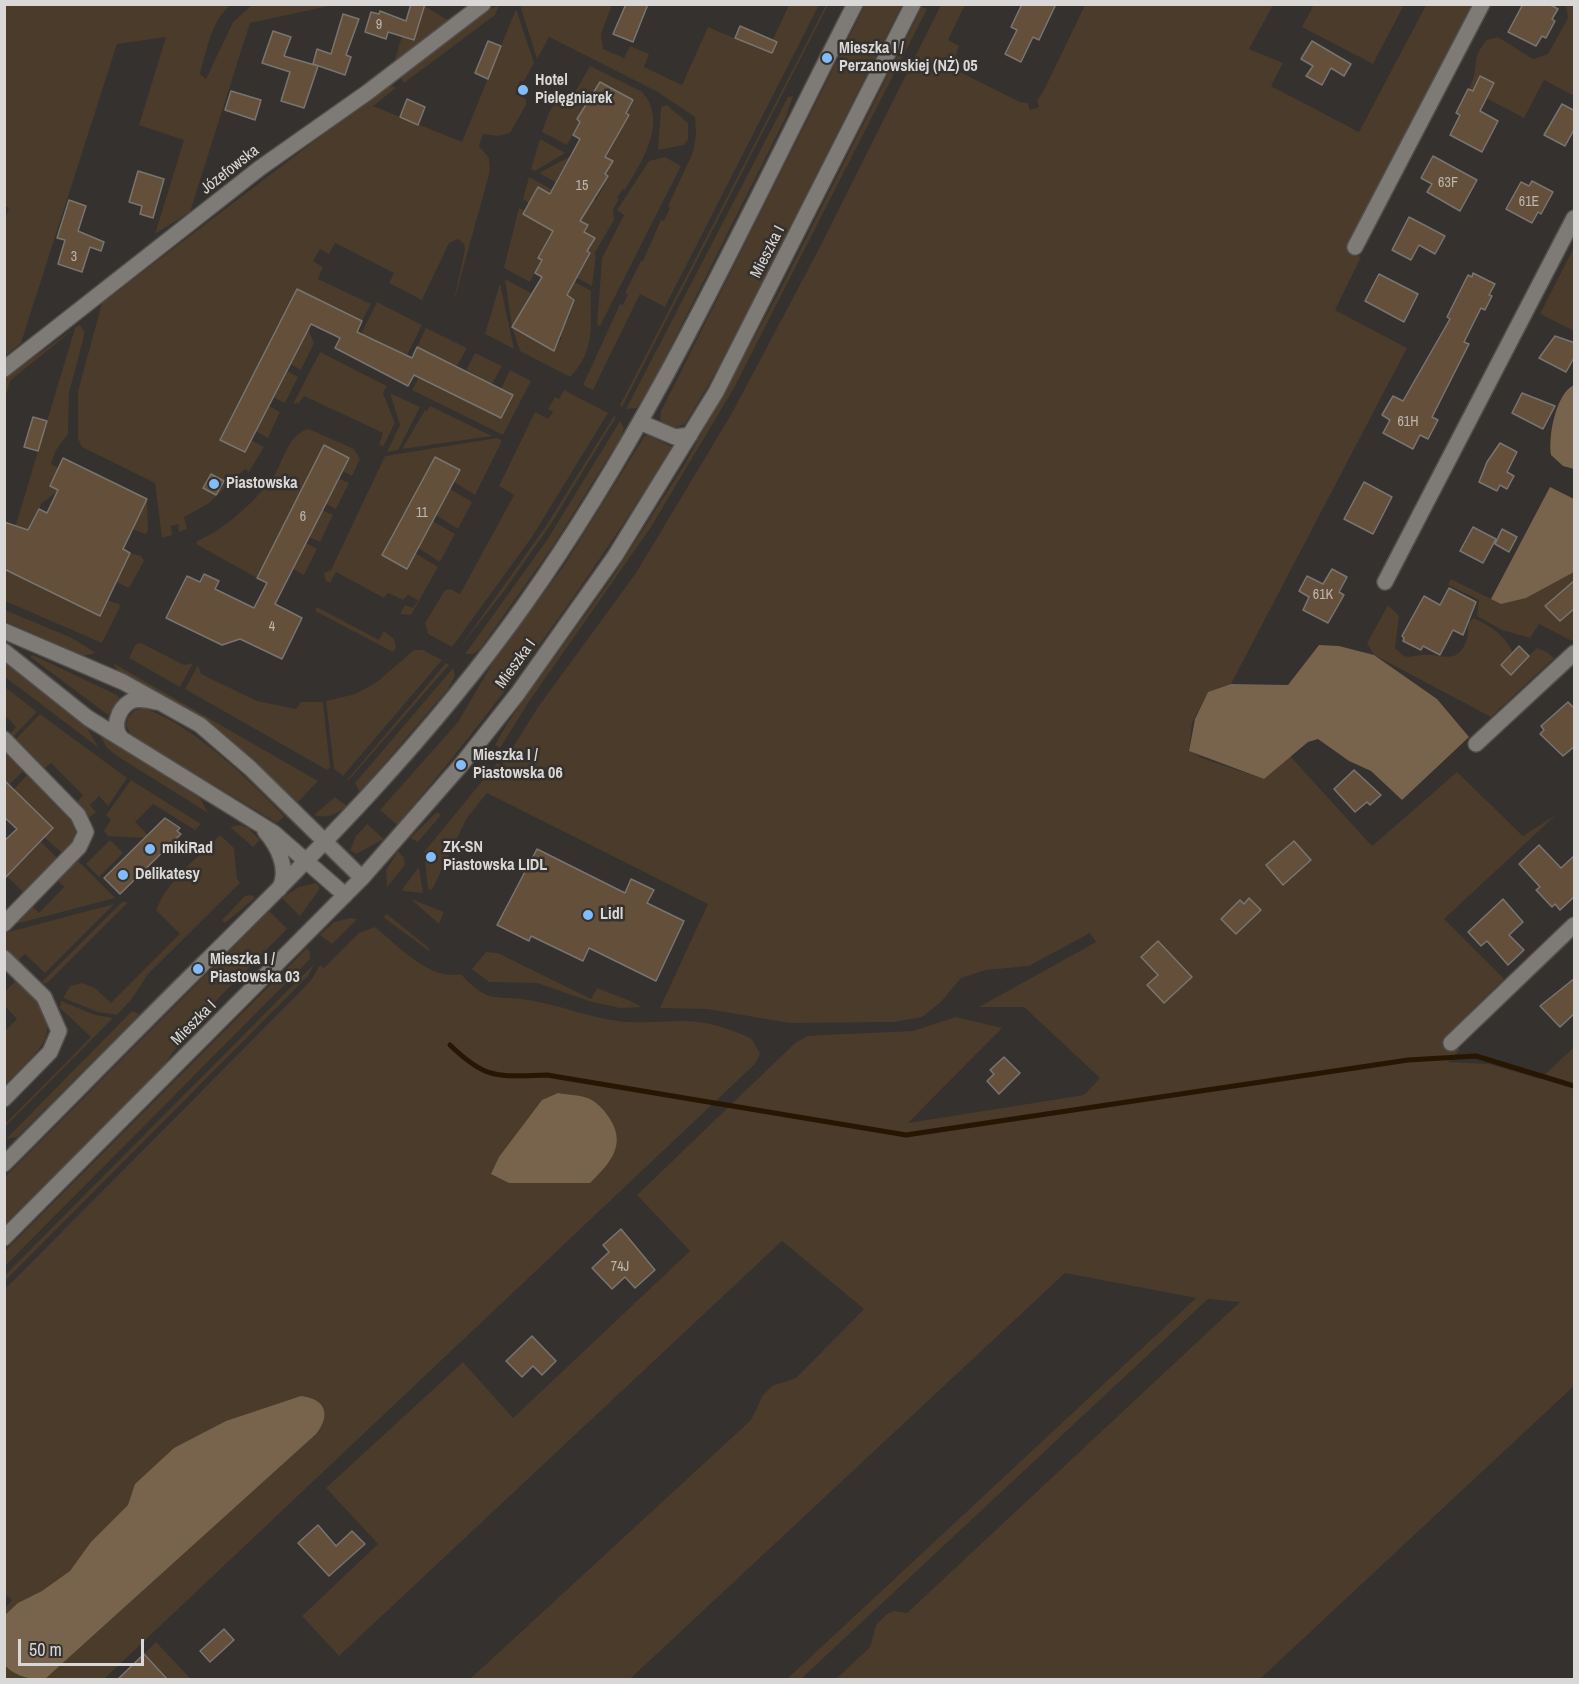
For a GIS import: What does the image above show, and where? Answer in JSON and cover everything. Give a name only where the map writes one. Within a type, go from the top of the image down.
[{"type":"street","name":"Józefowska","points":[[4,369],[260,168],[368,92],[483,4]]},
{"type":"street","name":"Mieszka I","points":[[4,1164],[308,860],[423,735],[523,608],[580,523],[642,423],[690,333],[855,4]]},
{"type":"street","name":"Mieszka I","points":[[4,1238],[362,878],[424,808],[518,693],[615,556],[690,435],[746,335],[913,4]]},
{"type":"street","points":[[1355,247],[1482,4]]},
{"type":"street","points":[[1385,582],[1575,218]]},
{"type":"street","points":[[642,423],[675,437],[690,435]]},
{"type":"street","points":[[4,631],[98,670],[170,706],[219,740],[362,878]]},
{"type":"street","points":[[4,651],[88,718],[129,746],[259,824],[308,860],[345,895]]},
{"type":"street","points":[[1476,744],[1575,653]]},
{"type":"street","points":[[129,746],[116,729],[118,717],[125,706],[135,700],[143,700],[170,706]]},
{"type":"street","points":[[4,739],[78,815],[86,832],[79,847],[4,924]]},
{"type":"street","points":[[259,824],[275,844],[280,856],[284,880],[279,890]]},
{"type":"street","points":[[1451,1044],[1575,925]]},
{"type":"street","points":[[4,958],[44,997],[59,1031],[50,1052],[4,1099]]},
{"type":"shaded area","points":[[1314,4],[1404,5],[1373,64],[1302,27]]},
{"type":"shaded area","points":[[4,5],[230,5],[218,20],[208,46],[200,74],[206,79],[233,22],[252,5],[334,5],[250,23],[190,212],[155,234],[184,140],[139,125],[166,37],[117,44],[21,343],[5,356],[4,222],[9,208],[4,206]]},
{"type":"shaded area","points":[[423,5],[449,21],[394,63],[402,36],[414,40]]},
{"type":"shaded area","points":[[499,5],[495,15],[404,83],[401,78],[404,75],[484,12]]},
{"type":"shaded area","points":[[520,5],[612,5],[601,34],[603,49],[624,58],[630,46],[649,54],[644,67],[682,85],[708,27],[767,52],[789,5],[819,5],[665,307],[640,294],[593,390],[583,385],[620,304],[623,305],[628,294],[625,293],[643,261],[661,220],[664,221],[670,208],[668,206],[693,152],[696,135],[695,117],[656,91],[549,37],[537,59]]},
{"type":"shaded area","points":[[828,5],[622,407],[620,405]]},
{"type":"shaded area","points":[[865,5],[902,5],[718,369],[685,424],[672,429],[660,420],[661,411]]},
{"type":"shaded area","points":[[941,5],[965,5],[948,40],[959,46],[955,58],[960,72],[1020,102],[1028,103],[1030,110],[1039,107],[1037,100],[1085,5],[1273,5],[1249,49],[1283,63],[1271,86],[1359,132],[1426,5],[1475,5],[1348,250],[1361,257],[1335,310],[1407,348],[1231,684],[1208,692],[1192,723],[1189,750],[1202,758],[1264,779],[1290,756],[1372,846],[1457,772],[1523,836],[1557,814],[1444,919],[1504,979],[1446,1036],[1460,1050],[1448,1062],[1489,1064],[1540,1079],[1574,1047],[1574,1386],[1260,1679],[836,1679],[870,1647],[876,1625],[887,1614],[894,1611],[907,1613],[1240,1302],[1208,1299],[801,1679],[787,1679],[1196,1298],[1065,1273],[630,1679],[470,1679],[751,1420],[763,1395],[772,1386],[796,1378],[864,1309],[782,1241],[339,1656],[302,1616],[378,1544],[326,1488],[463,1362],[513,1418],[690,1251],[637,1195],[795,1043],[808,1036],[913,1031],[956,1017],[1002,1028],[908,1123],[1084,1095],[1100,1078],[1024,1007],[979,1007],[1096,942],[1090,933],[1029,966],[986,970],[961,978],[941,1002],[922,1017],[894,1022],[790,1023],[707,1009],[660,1008],[708,904],[487,793],[467,818],[432,890],[428,889],[425,861],[427,856],[424,852],[497,763],[502,765],[538,707],[636,573],[732,413],[821,245]]},
{"type":"shaded area","points":[[1566,5],[1574,5],[1574,96],[1544,80],[1524,118],[1469,89],[1477,57],[1487,40],[1498,37],[1533,59],[1548,54],[1568,18]]},
{"type":"shaded area","points":[[922,7],[927,9],[734,388],[651,527],[528,703],[500,748],[495,745],[508,722],[612,578],[686,462],[778,294]]},
{"type":"shaded area","points":[[516,9],[534,63],[524,81],[520,81],[515,94],[526,99],[526,105],[510,133],[498,136],[483,134],[479,146],[489,158],[490,171],[453,305],[465,249],[464,244],[458,239],[449,243],[422,300],[389,283],[394,273],[335,243],[329,254],[320,249],[313,261],[323,267],[318,279],[371,304],[362,321],[297,289],[267,346],[270,348],[220,439],[244,452],[251,440],[264,447],[249,472],[245,469],[208,504],[184,517],[187,529],[179,532],[178,524],[171,526],[172,535],[162,538],[155,483],[82,447],[78,439],[78,391],[102,303],[389,84],[396,88],[373,106],[462,142]]},
{"type":"shaded area","points":[[590,66],[641,91],[649,102],[653,115],[653,128],[645,154],[625,190],[623,189],[617,198],[619,199],[613,210],[614,220],[594,254],[596,255],[592,286],[577,278],[590,253],[587,251],[594,238],[584,232],[587,225],[572,216],[592,198],[596,200],[608,177],[605,174],[612,161],[595,151],[628,115],[626,113],[633,100],[619,92],[616,98],[591,95],[577,119],[580,122],[567,145],[542,132],[551,109],[559,101],[571,99]]},
{"type":"shaded area","points":[[793,96],[786,117],[656,376],[637,408],[626,409],[788,97]]},
{"type":"shaded area","points":[[667,105],[688,123],[688,139],[684,145],[658,150],[661,107]]},
{"type":"shaded area","points":[[540,139],[565,153],[535,171],[531,169]]},
{"type":"shaded area","points":[[571,156],[557,180],[559,184],[539,173]]},
{"type":"shaded area","points":[[665,157],[681,166],[600,326],[597,325],[602,258],[624,215],[617,210],[649,161]]},
{"type":"shaded area","points":[[529,177],[555,191],[553,195],[538,187],[529,203],[523,199]]},
{"type":"shaded area","points":[[519,208],[525,211],[523,214],[547,227],[562,221],[530,282],[504,268]]},
{"type":"shaded area","points":[[1574,250],[1574,331],[1540,314]]},
{"type":"shaded area","points":[[564,276],[591,291],[591,327],[588,348],[584,358],[570,377],[520,351],[512,327],[554,351],[562,337],[556,333],[561,330],[570,315],[567,313],[574,300],[556,290]]},
{"type":"shaded area","points":[[505,279],[533,294],[526,317],[520,314],[512,327]]},
{"type":"shaded area","points":[[500,283],[514,349],[485,334]]},
{"type":"shaded area","points":[[377,302],[422,325],[407,355],[361,334]]},
{"type":"shaded area","points":[[80,325],[84,336],[69,393],[68,434],[56,450],[51,464],[67,472],[57,492],[42,503],[8,570],[119,604],[120,607],[102,643],[5,601],[5,561],[75,328],[10,381],[5,398],[5,378],[76,327]]},
{"type":"shaded area","points":[[426,328],[467,348],[457,366],[417,347]]},
{"type":"shaded area","points":[[308,329],[314,343],[301,370],[290,364]]},
{"type":"shaded area","points":[[320,352],[387,386],[383,393],[395,423],[383,447],[379,444],[383,433],[304,396],[299,403],[293,404]]},
{"type":"shaded area","points":[[475,353],[502,366],[492,384],[466,370]]},
{"type":"shaded area","points":[[510,370],[531,381],[503,435],[412,390],[419,377],[475,405],[512,395],[501,389]]},
{"type":"shaded area","points":[[287,371],[298,377],[285,403],[273,397]]},
{"type":"shaded area","points":[[1574,385],[1574,469],[1563,466],[1551,455],[1550,447],[1552,427],[1558,406],[1562,397]]},
{"type":"shaded area","points":[[564,390],[608,413],[532,537],[452,647],[428,634],[425,623],[445,590],[450,589],[460,594],[514,495],[499,486],[535,412],[548,419],[553,412],[548,409],[555,397],[559,399]]},
{"type":"shaded area","points":[[390,393],[420,407],[398,450],[387,452],[400,425]]},
{"type":"shaded area","points":[[269,406],[280,412],[268,438],[255,431]]},
{"type":"shaded area","points":[[430,406],[492,436],[402,449],[425,410],[427,411]]},
{"type":"shaded area","points":[[614,416],[616,417],[551,524],[502,594],[458,650],[546,526]]},
{"type":"shaded area","points":[[620,421],[624,428],[621,437],[553,546],[480,649],[473,654],[465,654],[547,540]]},
{"type":"shaded area","points":[[309,429],[354,449],[360,459],[352,476],[342,471],[324,446],[257,578],[196,544],[197,541],[218,530],[238,515],[256,497],[272,479],[291,442],[296,436]]},
{"type":"shaded area","points":[[648,435],[672,447],[641,497],[542,642],[471,735],[397,825],[380,810],[458,722],[492,664],[565,564],[644,437]]},
{"type":"shaded area","points":[[497,438],[502,441],[475,495],[454,482],[460,470],[435,457],[383,555],[406,569],[415,553],[438,567],[411,615],[400,614],[405,605],[413,608],[418,600],[408,595],[403,600],[388,593],[384,598],[336,572],[330,583],[326,581],[324,573],[331,570],[385,456]]},
{"type":"shaded area","points":[[338,478],[349,483],[336,509],[326,504]]},
{"type":"shaded area","points":[[1550,487],[1574,499],[1574,639],[1572,641],[1539,624],[1530,638],[1502,630],[1477,616],[1479,600],[1448,585],[1451,579],[1491,599]]},
{"type":"shaded area","points":[[1550,487],[1574,499],[1574,572],[1526,598],[1501,604],[1491,599]]},
{"type":"shaded area","points":[[450,489],[472,502],[458,529],[436,515]]},
{"type":"shaded area","points":[[147,499],[148,531],[145,534],[133,529]]},
{"type":"shaded area","points":[[322,510],[333,515],[320,542],[309,537]]},
{"type":"shaded area","points":[[433,521],[455,534],[440,562],[418,548]]},
{"type":"shaded area","points":[[306,543],[317,549],[304,575],[293,569]]},
{"type":"shaded area","points":[[130,553],[141,556],[144,561],[129,588],[116,582]]},
{"type":"shaded area","points":[[1388,605],[1399,616],[1395,648],[1404,656],[1454,656],[1463,648],[1469,625],[1474,618],[1506,641],[1513,653],[1501,665],[1510,674],[1537,648],[1554,658],[1491,717],[1374,655],[1367,643]]},
{"type":"shaded area","points":[[317,607],[379,640],[384,631],[394,639],[396,647],[393,652],[315,611]]},
{"type":"shaded area","points":[[5,610],[72,638],[96,653],[83,656],[5,621]]},
{"type":"shaded area","points":[[141,643],[184,665],[193,663],[180,687],[129,658],[136,644]]},
{"type":"shaded area","points":[[1319,645],[1339,646],[1374,655],[1437,699],[1469,737],[1402,800],[1371,771],[1349,761],[1318,739],[1308,742],[1264,779],[1189,751],[1195,719],[1208,692],[1231,684],[1288,685]]},
{"type":"shaded area","points":[[414,650],[423,650],[442,660],[343,776],[334,769],[326,701],[355,694],[377,682]]},
{"type":"shaded area","points":[[33,655],[119,698],[108,715],[30,656]]},
{"type":"shaded area","points":[[4,662],[84,723],[99,748],[5,677]]},
{"type":"shaded area","points":[[113,663],[318,781],[298,802],[223,735],[200,718],[119,673]]},
{"type":"shaded area","points":[[446,663],[449,665],[348,781],[347,780]]},
{"type":"shaded area","points":[[198,665],[201,674],[257,701],[296,709],[301,702],[323,702],[330,767],[327,770],[185,689]]},
{"type":"shaded area","points":[[453,668],[455,676],[448,689],[360,792],[355,783]]},
{"type":"shaded area","points":[[4,686],[37,712],[12,738],[9,735],[16,727],[5,715]]},
{"type":"shaded area","points":[[145,708],[184,728],[202,741],[237,770],[284,816],[277,823],[132,736],[126,726],[128,718],[135,710]]},
{"type":"shaded area","points":[[40,714],[127,778],[108,806],[99,796],[90,805],[96,812],[90,817],[76,803],[83,795],[51,763],[45,768],[15,740]]},
{"type":"shaded area","points":[[99,734],[200,798],[208,813],[117,756],[107,748]]},
{"type":"shaded area","points":[[6,750],[25,769],[9,785],[5,780]]},
{"type":"shaded area","points":[[29,773],[70,813],[77,830],[72,845],[63,854],[44,837],[53,828],[14,789]]},
{"type":"shaded area","points":[[131,780],[201,824],[195,830],[153,804],[135,822],[148,835],[145,838],[108,836],[104,831],[111,820],[106,815]]},
{"type":"shaded area","points":[[335,797],[347,806],[332,815],[314,815]]},
{"type":"shaded area","points":[[437,812],[441,815],[418,842],[410,838]]},
{"type":"shaded area","points":[[367,824],[384,839],[356,854],[350,850],[356,836]]},
{"type":"shaded area","points":[[240,825],[248,828],[260,840],[253,847],[230,827]]},
{"type":"shaded area","points":[[220,835],[234,848],[237,879],[240,883],[148,974],[131,1000],[117,1015],[98,1012],[63,998],[70,986],[82,983],[95,988],[111,1003],[180,934],[156,910],[175,879]]},
{"type":"shaded area","points":[[110,840],[123,853],[99,877],[86,864]]},
{"type":"shaded area","points":[[41,842],[58,859],[25,894],[7,876]]},
{"type":"shaded area","points":[[398,851],[404,858],[405,865],[387,887],[386,870]]},
{"type":"shaded area","points":[[76,859],[115,898],[12,925],[31,905],[39,913],[64,887],[56,879]]},
{"type":"shaded area","points":[[419,867],[423,893],[403,891],[403,888]]},
{"type":"shaded area","points":[[315,883],[319,886],[319,890],[300,916],[282,898],[299,887]]},
{"type":"shaded area","points":[[252,895],[255,898],[225,923],[222,920],[245,896]]},
{"type":"shaded area","points":[[411,899],[444,912],[439,924],[414,902]]},
{"type":"shaded area","points":[[122,902],[128,902],[49,981],[45,984],[42,982]]},
{"type":"shaded area","points":[[114,904],[45,973],[25,954],[16,962],[5,949],[5,933]]},
{"type":"shaded area","points":[[269,911],[287,929],[198,1019],[163,1066],[5,1224],[5,1177]]},
{"type":"shaded area","points":[[387,914],[429,948],[429,951],[383,917]]},
{"type":"shaded area","points":[[357,919],[332,944],[320,935],[334,922]]},
{"type":"shaded area","points":[[375,927],[426,967],[449,975],[461,974],[487,995],[534,1001],[618,1021],[691,1021],[709,1024],[752,1039],[760,1054],[755,1064],[104,1679],[5,1679],[5,1608],[12,1600],[5,1594],[5,1289],[295,997],[312,979],[320,965],[324,968],[359,933]]},
{"type":"shaded area","points":[[307,948],[310,952],[310,959],[5,1266],[5,1251]]},
{"type":"shaded area","points":[[486,952],[498,953],[591,999],[597,988],[641,1007],[620,1008],[592,1002],[537,983],[489,982],[472,969]]},
{"type":"shaded area","points":[[314,964],[308,976],[5,1281],[5,1275]]},
{"type":"shaded area","points":[[18,979],[44,1011],[48,1023],[47,1035],[32,1057],[5,1085],[4,1027],[7,1029],[17,1019],[5,1006],[4,992]]},
{"type":"shaded area","points":[[61,1001],[95,1015],[113,1018],[5,1127],[5,1120],[7,1122],[91,1037],[60,1008]]},
{"type":"shaded area","points":[[132,1011],[139,1014],[137,1017],[17,1137],[6,1139]]},
{"type":"shaded area","points":[[558,1093],[590,1099],[610,1119],[617,1138],[614,1154],[604,1169],[590,1183],[509,1183],[491,1174],[499,1157],[542,1100]]},
{"type":"shaded area","points":[[301,1396],[316,1401],[324,1409],[324,1420],[316,1434],[45,1679],[34,1679],[12,1672],[4,1664],[5,1615],[18,1603],[42,1591],[70,1571],[91,1542],[128,1505],[135,1484],[174,1448],[226,1421]]},
{"type":"shaded area","points":[[156,1642],[191,1679],[168,1679],[144,1654]]},
{"type":"building","points":[[411,4],[425,4],[414,40],[388,32],[386,39],[365,32],[371,12],[379,14],[380,11],[406,21]]},
{"type":"building","points":[[626,4],[648,4],[633,42],[613,34]]},
{"type":"building","points":[[1022,4],[1056,4],[1039,40],[1033,37],[1021,62],[1005,54],[1017,30],[1011,27]]},
{"type":"building","points":[[1523,4],[1549,4],[1558,9],[1552,19],[1555,21],[1546,38],[1542,36],[1536,46],[1508,32]]},
{"type":"building","points":[[343,14],[359,19],[346,55],[351,57],[345,75],[313,64],[317,49],[331,54]]},
{"type":"building","points":[[740,26],[777,42],[772,53],[735,38]]},
{"type":"building","points":[[273,31],[291,37],[284,56],[318,66],[304,108],[281,101],[290,72],[262,63]]},
{"type":"building","points":[[488,41],[501,46],[488,79],[475,73]]},
{"type":"building","points":[[1312,41],[1351,64],[1344,76],[1331,68],[1322,85],[1306,76],[1313,66],[1301,59]]},
{"type":"building","points":[[1480,76],[1494,83],[1480,111],[1498,121],[1482,152],[1450,135],[1460,115],[1456,113],[1468,89],[1473,91]]},
{"type":"building","points":[[600,82],[633,100],[626,113],[629,115],[605,157],[613,161],[605,174],[608,176],[580,221],[588,225],[584,232],[595,238],[587,251],[590,253],[567,295],[574,300],[554,351],[512,327],[542,277],[535,273],[542,260],[538,258],[553,231],[523,214],[538,187],[550,194],[580,139],[573,135],[580,122],[577,119]]},
{"type":"building","points":[[231,91],[261,100],[255,120],[225,110]]},
{"type":"building","points":[[407,99],[425,107],[418,125],[400,117]]},
{"type":"building","points":[[1562,104],[1575,111],[1575,128],[1565,146],[1544,135]]},
{"type":"building","points":[[1433,156],[1477,180],[1460,211],[1427,192],[1432,184],[1421,178]]},
{"type":"building","points":[[138,171],[164,179],[153,218],[140,214],[142,206],[129,202]]},
{"type":"building","points":[[1532,181],[1553,192],[1541,214],[1538,212],[1532,223],[1506,209],[1521,182],[1529,186]]},
{"type":"building","points":[[69,200],[86,206],[78,231],[104,242],[101,251],[90,247],[82,272],[58,264],[65,240],[57,238]]},
{"type":"building","points":[[1409,217],[1445,236],[1435,254],[1419,245],[1411,260],[1392,250]]},
{"type":"building","points":[[1473,273],[1495,284],[1489,295],[1492,296],[1485,310],[1481,308],[1464,342],[1469,344],[1432,417],[1438,420],[1428,439],[1420,435],[1413,449],[1383,433],[1390,420],[1382,415],[1393,396],[1403,401],[1450,319],[1447,317],[1468,275],[1472,277]]},
{"type":"building","points":[[1379,274],[1418,294],[1404,322],[1365,301]]},
{"type":"building","points":[[297,289],[362,321],[357,332],[412,358],[417,347],[513,395],[501,418],[414,375],[408,386],[335,348],[340,338],[311,324],[245,452],[220,440]]},
{"type":"building","points":[[1555,336],[1575,343],[1575,356],[1566,372],[1539,358]]},
{"type":"building","points":[[1522,393],[1555,406],[1543,429],[1512,413]]},
{"type":"building","points":[[33,417],[47,421],[38,451],[24,447]]},
{"type":"building","points":[[1500,443],[1517,452],[1507,472],[1514,476],[1507,489],[1500,485],[1497,491],[1479,482],[1487,462]]},
{"type":"building","points":[[324,445],[349,458],[275,604],[302,618],[282,659],[240,639],[222,645],[166,618],[187,576],[200,582],[204,574],[219,581],[215,589],[254,608],[267,583],[257,578]]},
{"type":"building","points":[[435,457],[460,470],[407,569],[382,555]]},
{"type":"building","points":[[63,458],[147,499],[123,549],[130,553],[100,616],[4,569],[4,522],[28,530],[39,509],[47,513],[58,490],[50,486]]},
{"type":"building","name":"Piastowska","points":[[211,474],[224,481],[216,495],[203,488]]},
{"type":"building","points":[[1364,482],[1392,497],[1373,534],[1344,519]]},
{"type":"building","points":[[1473,527],[1496,539],[1483,563],[1460,551]]},
{"type":"building","points":[[1502,529],[1517,537],[1509,552],[1495,544]]},
{"type":"building","points":[[1332,569],[1347,577],[1339,592],[1344,595],[1328,623],[1303,610],[1309,597],[1299,591],[1307,576],[1323,584]]},
{"type":"building","points":[[1575,580],[1575,608],[1560,621],[1545,606]]},
{"type":"building","points":[[1449,588],[1476,602],[1463,635],[1453,630],[1440,655],[1423,646],[1421,650],[1403,641],[1402,636],[1424,596],[1440,605]]},
{"type":"building","points":[[1519,646],[1529,656],[1511,675],[1501,665]]},
{"type":"building","points":[[1568,702],[1575,709],[1575,746],[1563,756],[1540,734],[1544,730],[1541,726]]},
{"type":"building","points":[[1354,770],[1381,795],[1370,805],[1367,802],[1355,812],[1334,789]]},
{"type":"building","points":[[4,780],[53,828],[4,879],[4,841],[17,829],[4,817]]},
{"type":"building","points":[[165,818],[180,828],[177,831],[181,834],[120,894],[104,878]]},
{"type":"building","points":[[1294,841],[1311,860],[1283,885],[1266,865]]},
{"type":"building","points":[[1539,845],[1561,868],[1575,855],[1575,896],[1560,910],[1555,904],[1552,907],[1536,890],[1540,887],[1519,864]]},
{"type":"building","name":"Lidl","points":[[537,849],[625,893],[631,879],[654,890],[647,903],[684,921],[656,981],[589,948],[583,961],[531,936],[529,941],[497,925]]},
{"type":"building","points":[[1249,898],[1261,910],[1236,934],[1221,919],[1240,900],[1244,904]]},
{"type":"building","points":[[1503,899],[1523,922],[1509,935],[1524,950],[1508,965],[1487,941],[1481,946],[1468,932]]},
{"type":"building","points":[[1158,941],[1192,977],[1164,1003],[1147,985],[1158,975],[1141,957]]},
{"type":"building","points":[[1575,978],[1575,1013],[1560,1027],[1540,1006]]},
{"type":"building","points":[[1004,1057],[1020,1073],[999,1094],[987,1081],[994,1074],[990,1070]]},
{"type":"building","points":[[621,1229],[655,1270],[635,1288],[625,1277],[612,1289],[592,1268],[609,1252],[603,1245]]},
{"type":"building","points":[[532,1336],[556,1361],[542,1375],[533,1366],[522,1377],[506,1361]]},
{"type":"building","points":[[318,1525],[336,1546],[352,1531],[365,1544],[329,1576],[298,1543]]},
{"type":"building","points":[[224,1629],[234,1640],[210,1662],[200,1651]]},
{"type":"building","points":[[144,1654],[168,1680],[117,1680]]},
{"type":"waterway","points":[[450,1045],[474,1065],[494,1074],[547,1075],[906,1135],[1408,1060],[1476,1056],[1574,1086]]},
{"type":"place","name":"Mieszka I / Perzanowskiej (NŻ) 05","points":[[827,58]]},
{"type":"place","name":"Hotel Pielęgniarek","points":[[523,90]]},
{"type":"place","name":"Piastowska","points":[[214,484]]},
{"type":"place","name":"Mieszka I / Piastowska 06","points":[[461,765]]},
{"type":"place","name":"mikiRad","points":[[150,849]]},
{"type":"place","name":"ZK-SN Piastowska LIDL","points":[[431,857]]},
{"type":"place","name":"Delikatesy","points":[[123,875]]},
{"type":"place","name":"Lidl","points":[[588,915]]},
{"type":"place","name":"Mieszka I / Piastowska 03","points":[[198,969]]}]
